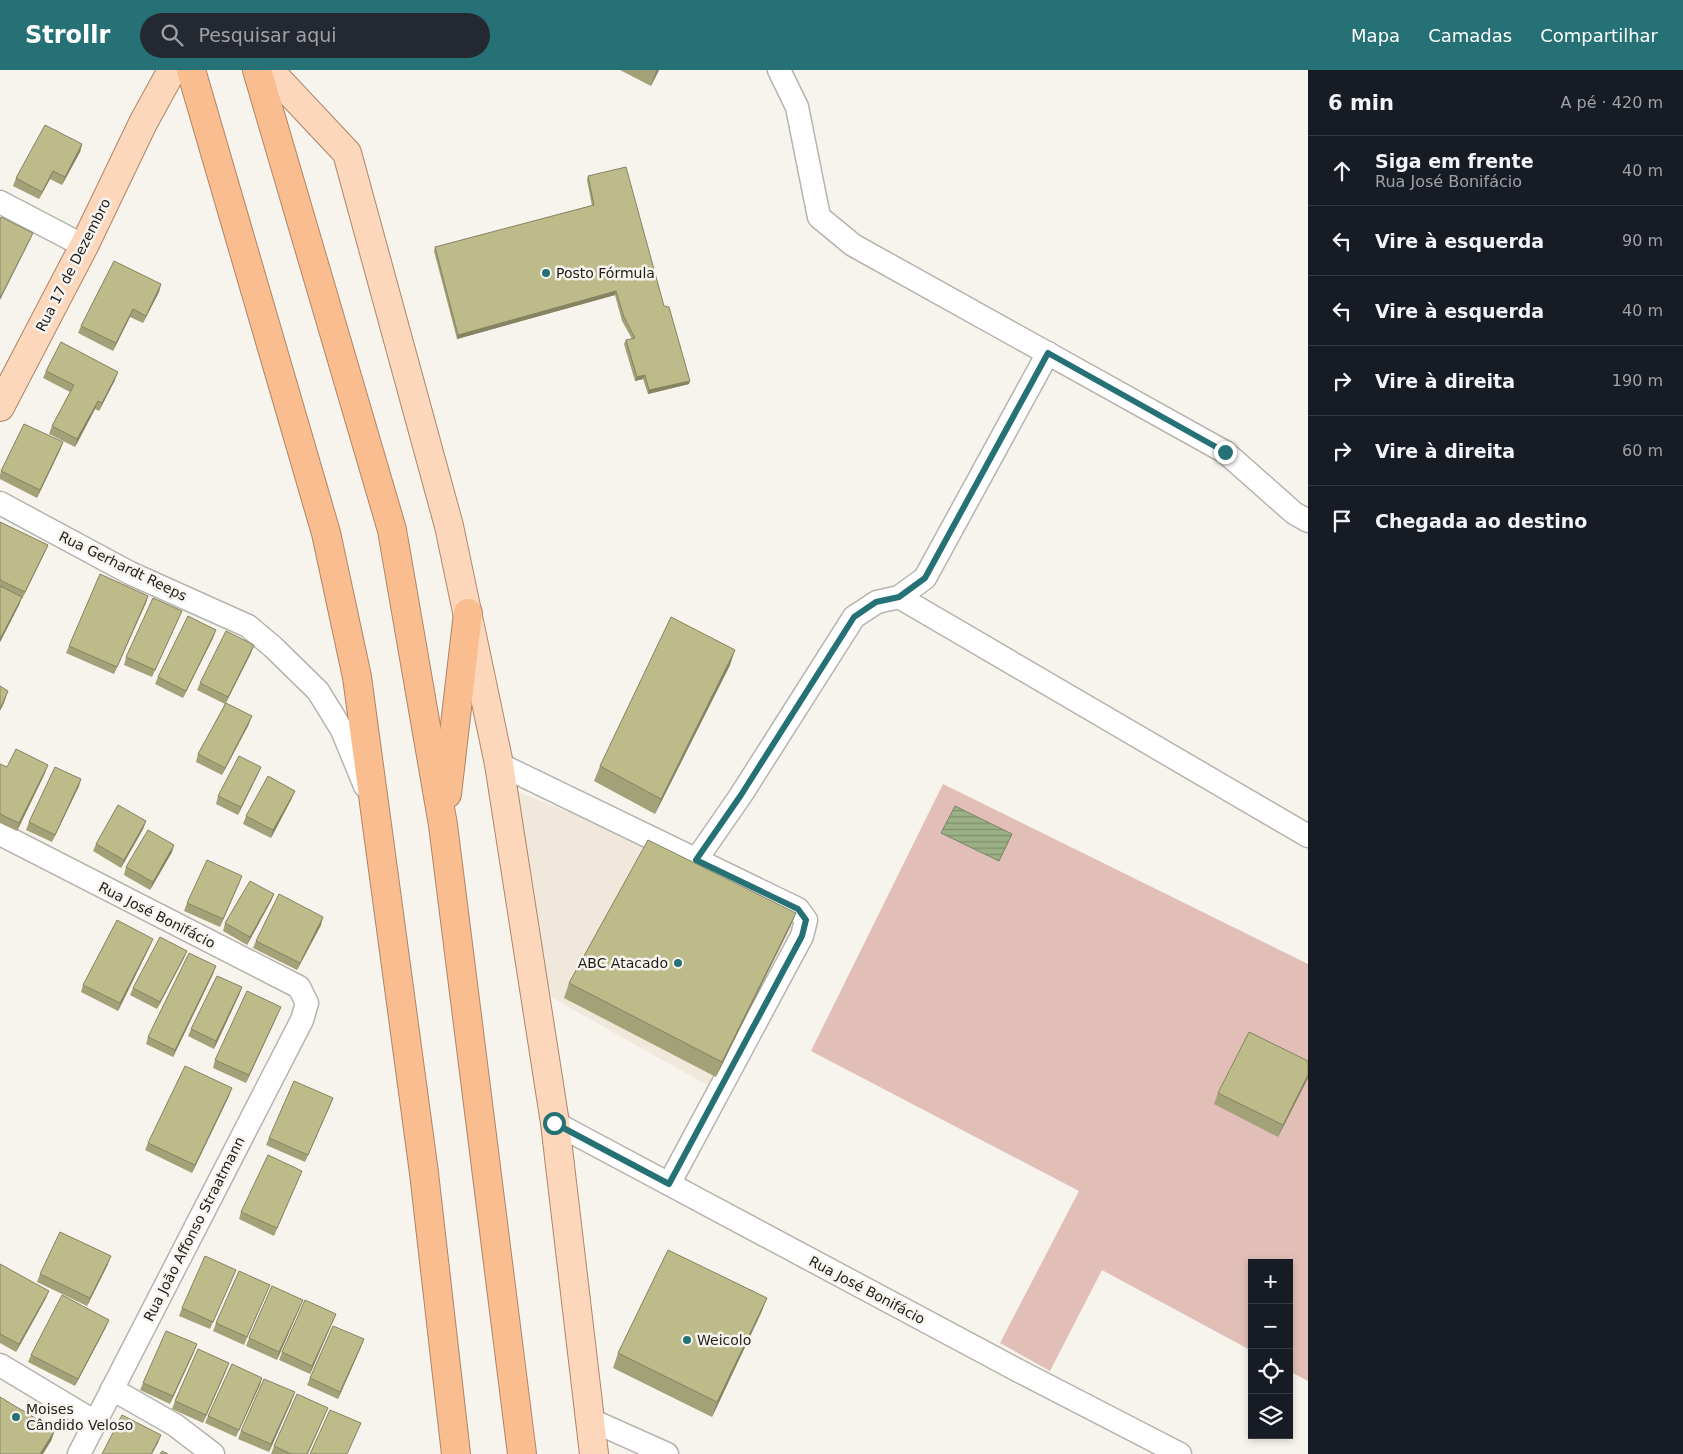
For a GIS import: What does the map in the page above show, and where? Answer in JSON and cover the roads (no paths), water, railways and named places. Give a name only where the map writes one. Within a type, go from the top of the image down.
[{"type":"highway","points":[[191,70],[326,534],[357,677],[424,1173],[456,1454]]},
{"type":"highway","points":[[257,70],[392,530],[443,825],[522,1454]]},
{"type":"highway","points":[[443,825],[468,613]]},
{"type":"main road","name":"Rua 17 de Dezembro","points":[[0,407],[84,246],[143,123],[172,70]]},
{"type":"main road","points":[[269,70],[347,153],[450,526],[499,764],[554,1123],[594,1454]]},
{"type":"street","points":[[779,70],[797,107],[819,217],[853,245],[1225,452],[1294,513],[1308,521]]},
{"type":"street","points":[[0,202],[84,246]]},
{"type":"street","points":[[696,860],[741,795],[854,617],[876,602],[899,597],[925,578],[1048,353]]},
{"type":"street","name":"Rua Gerhardt Reeps","points":[[0,503],[130,573],[248,626],[273,647],[318,691],[342,730],[363,778],[377,823]]},
{"type":"street","points":[[899,597],[1308,836]]},
{"type":"street","points":[[499,764],[798,909],[806,920],[802,936],[669,1184]]},
{"type":"street","name":"Rua José Bonifácio","points":[[0,834],[299,987],[307,1003]]},
{"type":"street","name":"Rua João Affonso Straatmann","points":[[78,1454],[302,1020],[307,1003]]},
{"type":"street","name":"Rua José Bonifácio","points":[[554,1123],[1018,1371],[1180,1454]]},
{"type":"street","points":[[0,1365],[95,1422]]},
{"type":"street","points":[[112,1389],[175,1425],[213,1454]]},
{"type":"street","points":[[591,1420],[667,1454]]},
{"type":"place","name":"Posto Fórmula","points":[[546,273]]},
{"type":"place","name":"ABC Atacado","points":[[678,963]]},
{"type":"place","name":"Weicolo","points":[[687,1340]]},
{"type":"place","name":"Moises Cândido Veloso","points":[[16,1417]]}]
